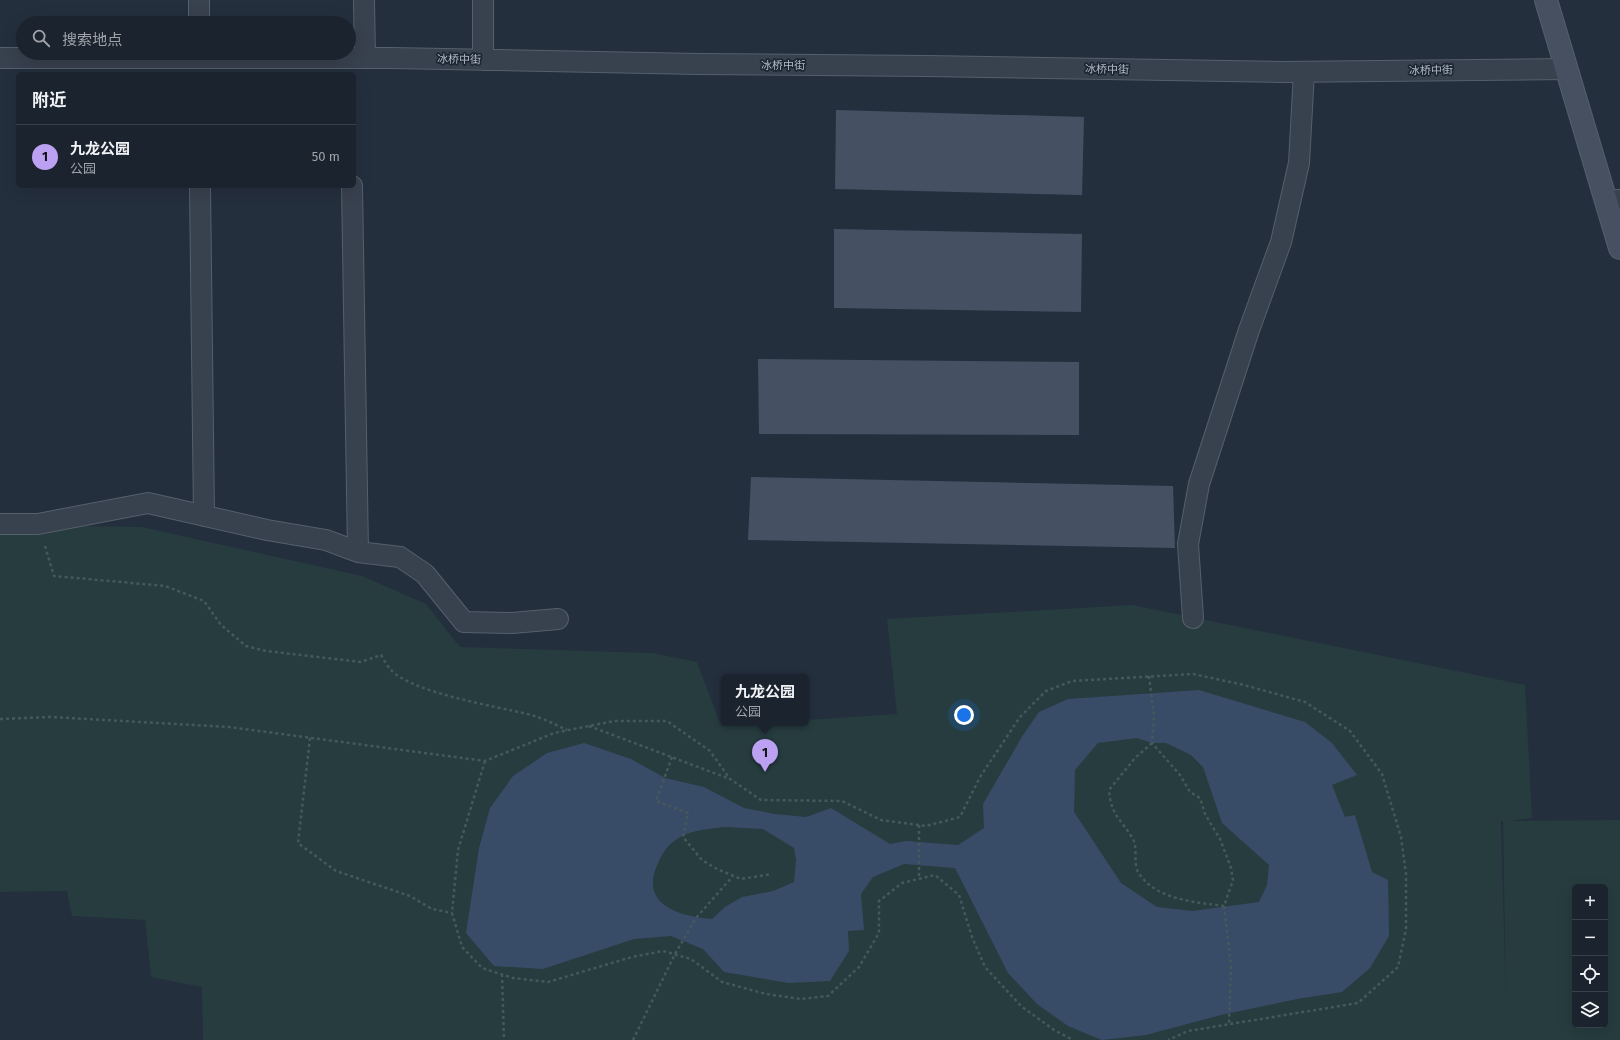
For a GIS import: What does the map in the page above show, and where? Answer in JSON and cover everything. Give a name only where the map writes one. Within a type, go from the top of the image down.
[{"type":"street","points":[[199,0],[199,16]]},
{"type":"street","points":[[356,56],[364,0]]},
{"type":"street","points":[[483,0],[484,60]]},
{"type":"street","points":[[1546,0],[1567,69],[1613,200],[1620,248]]},
{"type":"street","name":"冰桥中街","points":[[0,58],[16,58]]},
{"type":"street","name":"冰桥中街","points":[[99,60],[355,63],[484,60],[1304,72],[1567,69]]},
{"type":"street","points":[[1193,618],[1188,544],[1198,484],[1249,330],[1281,242],[1300,162],[1304,72]]},
{"type":"street","points":[[200,188],[204,516]]},
{"type":"street","points":[[352,188],[358,552]]},
{"type":"street","points":[[0,524],[38,524],[148,503],[267,530],[326,540],[358,552],[400,557],[424,574],[464,622],[512,623],[558,619]]},
{"type":"path","points":[[38,524],[54,576],[165,586],[204,601],[221,625],[246,646],[266,651],[361,662],[381,655],[392,671],[412,683],[437,692],[491,707],[529,714],[568,730]]},
{"type":"path","points":[[588,726],[730,779],[761,800],[842,801],[881,820],[926,826],[960,817],[980,777],[1020,717],[1046,691],[1072,681],[1193,674],[1244,685],[1305,702],[1350,731],[1382,774],[1401,836],[1406,874],[1406,929],[1398,966],[1358,1003],[1229,1023],[1188,1031],[1168,1040]]},
{"type":"path","points":[[1149,676],[1154,717],[1152,742],[1136,758],[1109,790],[1110,804],[1117,818],[1134,840],[1137,871],[1155,890],[1191,901],[1224,906]]},
{"type":"path","points":[[0,719],[51,717],[229,727],[485,761],[554,733],[614,721],[667,721],[710,751],[730,779]]},
{"type":"path","points":[[310,738],[298,843],[336,871],[410,896],[432,908],[452,913]]},
{"type":"path","points":[[1152,742],[1180,775],[1190,792],[1200,798],[1205,814],[1220,839],[1231,868],[1233,880],[1224,906],[1231,966],[1229,1023]]},
{"type":"path","points":[[672,758],[656,801],[688,813],[683,837],[693,847],[702,860],[741,879],[772,874]]},
{"type":"path","points":[[485,761],[466,817],[458,850],[452,913],[462,946],[482,968],[514,978],[548,982],[632,957],[663,951],[691,959],[722,982],[766,994],[801,1000],[828,996],[859,967],[879,933],[879,901],[902,883],[935,875],[959,895],[972,937],[984,968],[1021,1006],[1054,1030],[1073,1040]]},
{"type":"path","points":[[919,825],[919,879]]},
{"type":"path","points":[[633,1040],[675,954],[696,918],[734,876]]},
{"type":"path","points":[[502,974],[504,1040]]},
{"type":"green space","points":[[0,525],[142,527],[362,576],[426,604],[460,647],[652,653],[697,662],[721,726],[809,726],[809,720],[897,714],[887,619],[1132,605],[1525,685],[1532,818],[1509,821],[1620,820],[1620,1040],[203,1040],[202,987],[151,977],[145,920],[72,916],[67,891],[0,892]],"holes":[[[1501,821],[1503,821],[1506,1004]]]},
{"type":"water","points":[[1199,690],[1305,722],[1332,743],[1357,775],[1332,785],[1345,817],[1355,815],[1372,872],[1388,880],[1389,936],[1370,968],[1342,992],[1297,999],[1221,1015],[1146,1035],[1102,1040],[1068,1026],[1037,1004],[1008,973],[955,868],[904,864],[873,877],[861,894],[864,930],[848,931],[849,951],[830,981],[789,983],[724,972],[703,949],[671,936],[634,939],[543,969],[494,966],[466,933],[479,848],[490,808],[513,776],[547,753],[584,743],[631,759],[665,778],[704,787],[744,808],[775,814],[806,817],[831,808],[890,844],[906,841],[958,845],[984,828],[983,804],[1023,735],[1039,712],[1068,699]],"holes":[[[1137,738],[1152,743],[1166,743],[1191,755],[1203,767],[1222,823],[1269,865],[1267,885],[1259,902],[1192,911],[1157,907],[1121,883],[1074,812],[1075,770],[1098,743]],[[725,827],[763,829],[794,848],[796,860],[794,882],[773,891],[742,897],[725,907],[712,919],[688,916],[667,907],[659,900],[654,892],[653,881],[656,868],[665,851],[673,842],[685,835],[712,828]]]},
{"type":"building","points":[[836,110],[1084,117],[1082,195],[835,189]]},
{"type":"building","points":[[834,229],[1082,234],[1081,312],[834,308]]},
{"type":"building","points":[[758,359],[1079,362],[1079,435],[759,434]]},
{"type":"building","points":[[751,477],[1173,486],[1175,548],[748,540]]},
{"type":"place","name":"九龙公园","points":[[765,772]]}]
